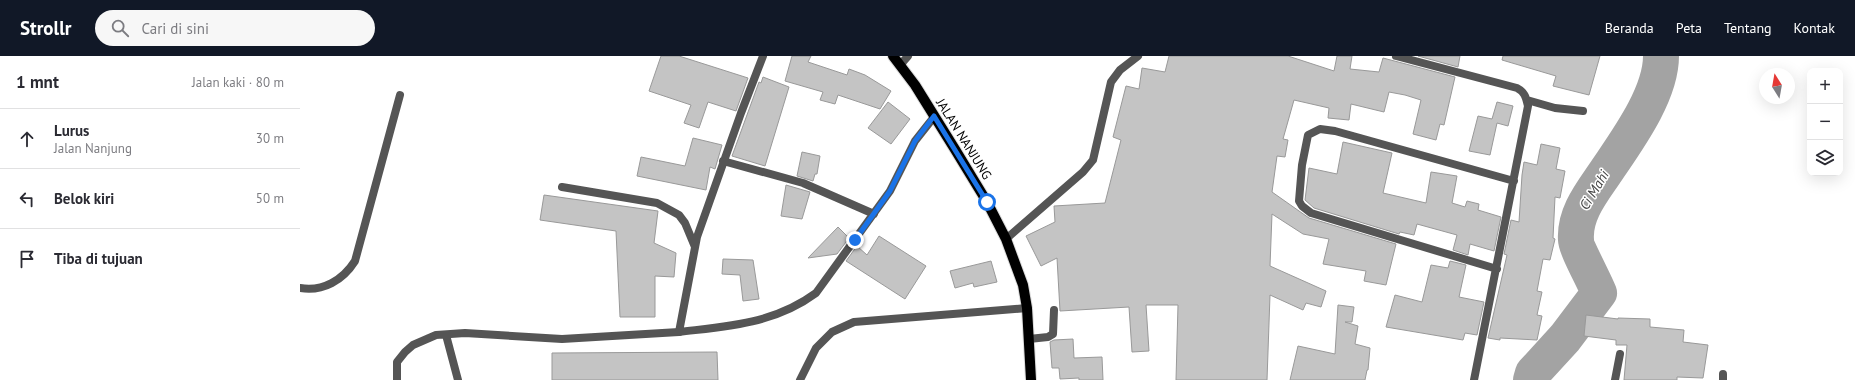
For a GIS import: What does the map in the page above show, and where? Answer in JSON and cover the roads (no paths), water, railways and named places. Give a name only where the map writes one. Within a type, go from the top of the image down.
[{"type":"main road","name":"JALAN NANJUNG","points":[[893,56],[915,85],[987,202],[1006,239],[1023,285],[1027,308],[1031,380]]},
{"type":"street","points":[[679,332],[697,237],[723,161],[763,56]]},
{"type":"street","points":[[900,64],[908,56]]},
{"type":"street","points":[[1006,239],[1083,172],[1093,160],[1111,82],[1120,70],[1138,56]]},
{"type":"street","points":[[1396,56],[1517,88],[1523,91],[1528,106],[1474,380]]},
{"type":"street","points":[[300,288],[312,290],[329,285],[348,270],[355,261],[400,94]]},
{"type":"street","points":[[1526,100],[1555,108],[1582,111]]},
{"type":"street","points":[[397,380],[397,362],[409,348],[424,339],[436,335],[465,333],[562,339],[679,332],[767,319],[805,301],[816,293],[874,214],[890,191],[915,141],[934,116]]},
{"type":"street","points":[[1497,269],[1311,214],[1299,201],[1302,164],[1308,135],[1320,129],[1335,131],[1514,181]]},
{"type":"street","points":[[723,161],[803,183],[874,214]]},
{"type":"street","points":[[562,187],[657,203],[678,215],[685,223],[695,247]]},
{"type":"street","points":[[800,380],[816,348],[832,332],[854,322],[1027,308]]},
{"type":"street","points":[[1029,339],[1048,337],[1053,334],[1054,310]]},
{"type":"street","points":[[446,335],[458,380]]},
{"type":"street","points":[[1615,380],[1620,354]]},
{"type":"waterway","name":"Ci Mahi","points":[[1531,380],[1533,373],[1565,338],[1599,293],[1577,244],[1576,230],[1578,221],[1581,212],[1591,194],[1642,116],[1656,85],[1660,71],[1661,56]]}]
